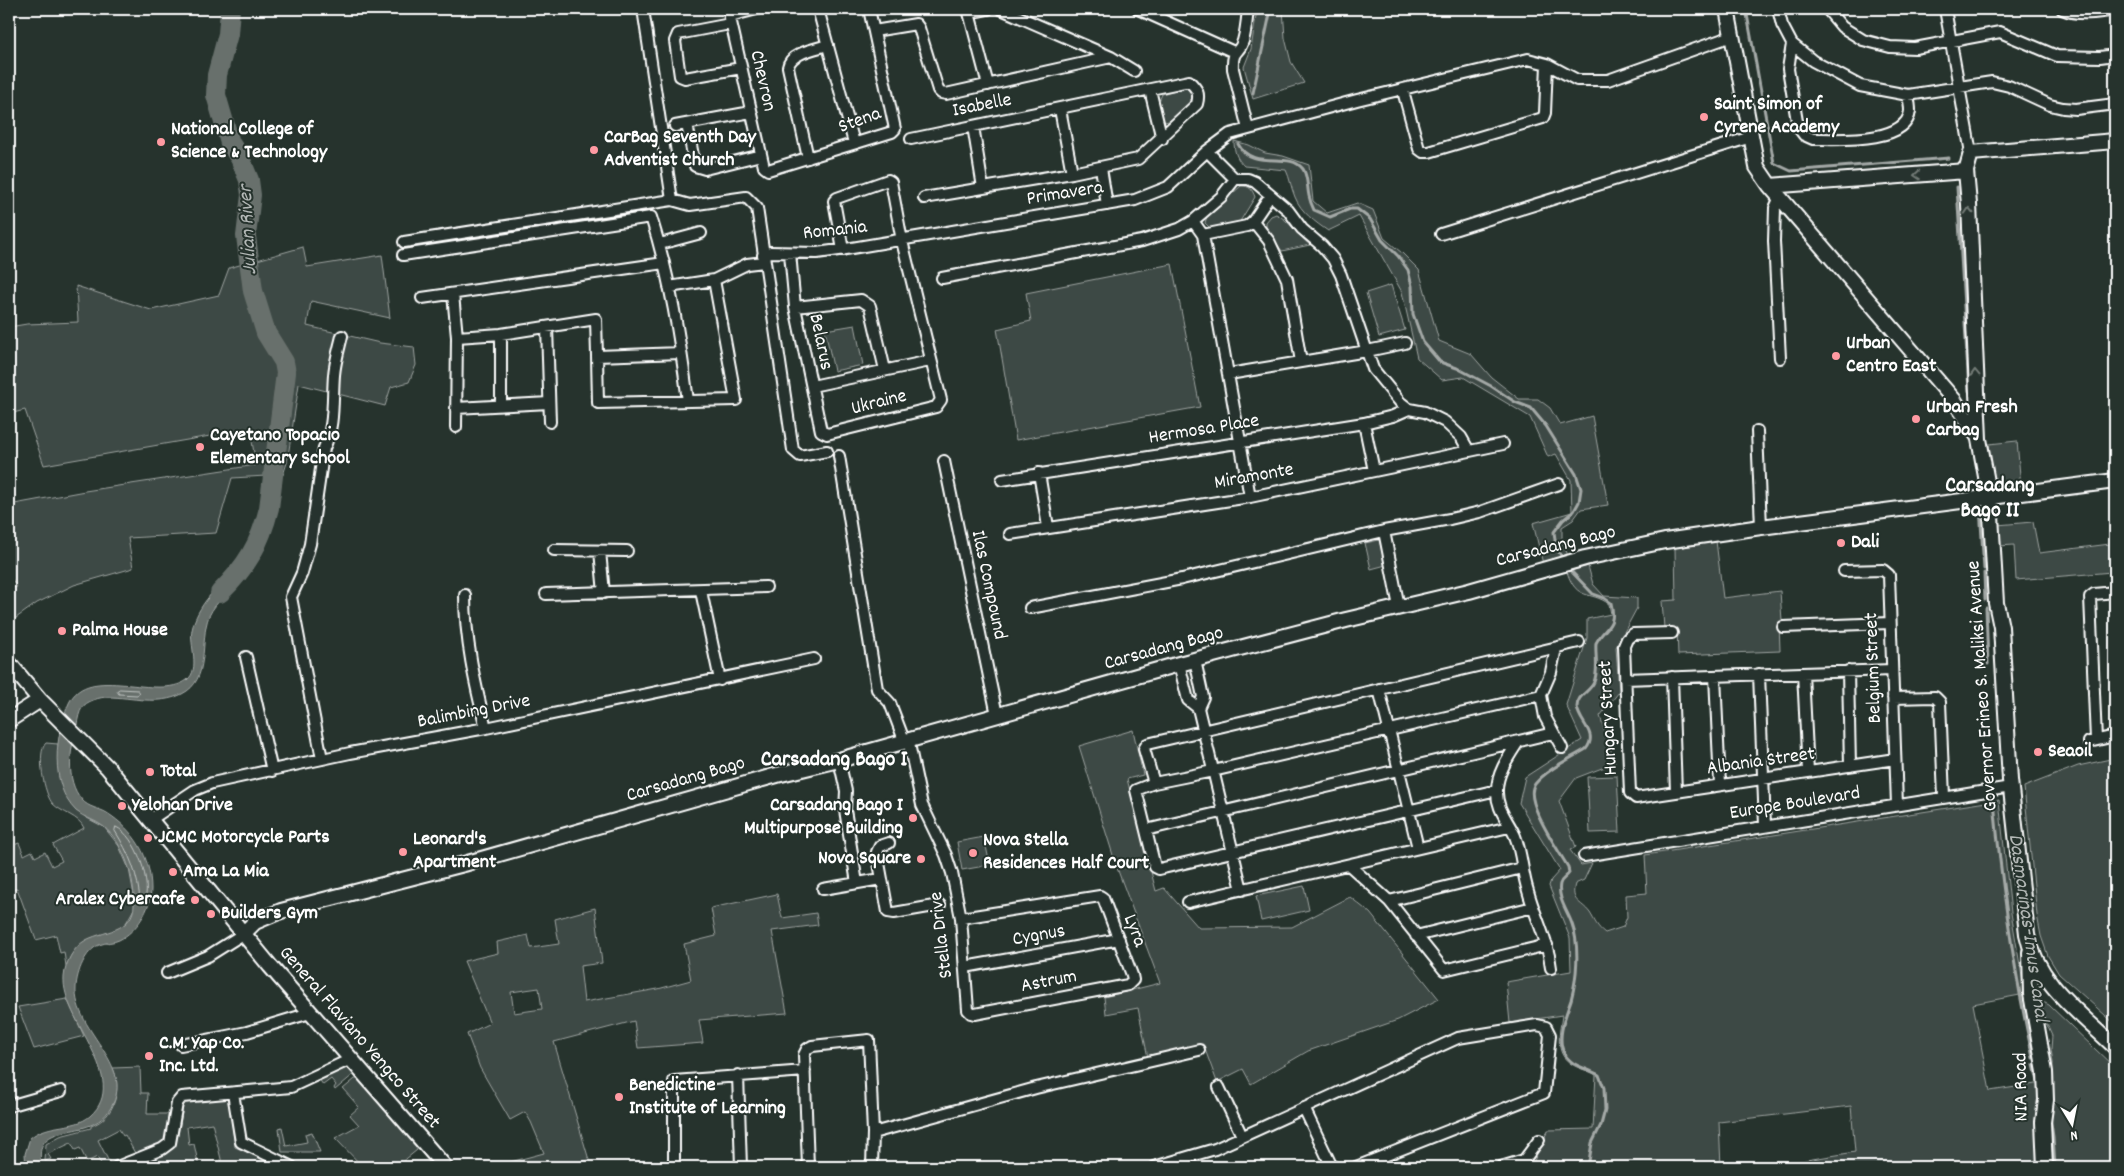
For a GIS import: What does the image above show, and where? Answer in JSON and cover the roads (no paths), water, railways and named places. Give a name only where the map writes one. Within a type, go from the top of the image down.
[{"type":"street","points":[[643,9],[672,200]]},
{"type":"street","points":[[741,68],[685,78],[680,76],[675,41],[678,34],[729,16],[757,9]]},
{"type":"street","points":[[818,9],[854,143]]},
{"type":"street","name":"Stena","points":[[761,155],[764,167],[768,170],[892,132],[895,129],[869,9]]},
{"type":"street","points":[[988,9],[968,11],[988,85]]},
{"type":"street","points":[[1001,9],[1111,57],[1134,71]]},
{"type":"street","points":[[1138,9],[1234,52]]},
{"type":"street","points":[[1248,9],[1243,42],[1234,52],[1233,70],[1248,129]]},
{"type":"street","name":"Governor Erineo S. Maliksi Avenue","points":[[1728,9],[1756,167],[1770,186],[1954,400],[1979,439]]},
{"type":"street","points":[[1778,9],[1782,25],[1792,44],[1820,65],[1860,86],[1908,95],[1960,89],[1992,82],[2009,86],[2050,105],[2063,108],[2076,109],[2115,104]]},
{"type":"street","points":[[1827,9],[1842,27],[1863,40],[1890,47],[1915,48],[2000,32],[2058,56],[2100,58],[2115,55]]},
{"type":"street","points":[[1770,186],[1966,171],[1971,153],[1945,9]]},
{"type":"street","points":[[2062,9],[2071,13],[2102,13],[2115,10]]},
{"type":"street","name":"Chevron","points":[[729,16],[761,155]]},
{"type":"street","points":[[874,31],[916,24],[920,28],[938,90],[946,94],[1111,57]]},
{"type":"street","name":"Primavera","points":[[902,241],[1135,200],[1168,187],[1207,151],[1230,134],[1357,100],[1403,91],[1528,59],[1547,64],[1578,80],[1608,80],[1732,36]]},
{"type":"street","points":[[1792,44],[1788,69],[1798,127],[1808,137],[1813,139],[1876,137],[1899,129],[1910,113],[1908,95]]},
{"type":"street","points":[[808,158],[788,67],[789,61],[794,57],[828,45]]},
{"type":"street","points":[[1403,91],[1419,149],[1423,152],[1429,152],[1543,118],[1545,113],[1547,64]]},
{"type":"street","name":"Isabelle","points":[[911,138],[1060,109],[1189,81],[1197,89],[1199,96],[1197,104],[1162,139]]},
{"type":"street","points":[[924,198],[1101,168],[1138,159],[1162,139],[1150,90]]},
{"type":"street","points":[[1060,109],[1072,173]]},
{"type":"street","points":[[675,126],[751,112]]},
{"type":"street","points":[[687,124],[696,166],[705,169],[761,155]]},
{"type":"street","points":[[973,126],[983,188]]},
{"type":"street","points":[[1441,234],[1751,137]]},
{"type":"street","points":[[1971,153],[2115,141]]},
{"type":"street","points":[[1207,151],[1235,179],[1248,179],[1255,182],[1288,210],[1302,229],[1322,246],[1341,275],[1373,369],[1388,389],[1409,410],[1424,412],[1445,422],[1461,437],[1469,451]]},
{"type":"street","points":[[1101,168],[1107,205]]},
{"type":"street","name":"Governor Erineo S. Maliksi Avenue","points":[[1966,171],[1979,439],[1990,498],[1996,603],[2002,627],[2011,787],[2022,897],[2030,947],[2036,963],[2046,980],[2115,1046]]},
{"type":"street","points":[[942,278],[1142,241],[1178,229],[1193,221],[1221,197],[1235,179]]},
{"type":"street","points":[[812,386],[930,361],[902,241],[891,182],[888,180],[837,198],[834,201],[844,250]]},
{"type":"street","points":[[1203,235],[1240,228],[1253,221],[1270,196]]},
{"type":"street","points":[[404,242],[672,200],[690,205],[746,197],[757,208],[793,450],[800,456],[827,451]]},
{"type":"street","points":[[1780,197],[1774,218],[1780,358]]},
{"type":"street","points":[[403,255],[651,217],[660,244],[669,287],[682,352],[688,401]]},
{"type":"street","points":[[1193,221],[1203,235],[1250,497]]},
{"type":"street","points":[[1253,221],[1270,241],[1287,279],[1301,362]]},
{"type":"street","points":[[660,244],[701,233]]},
{"type":"street","name":"Romania","points":[[669,287],[714,280],[765,256],[844,250],[902,241]]},
{"type":"street","name":"Belarus","points":[[790,253],[795,307],[821,431],[827,434]]},
{"type":"street","points":[[422,298],[664,263]]},
{"type":"street","points":[[457,337],[502,334],[596,319],[598,403],[736,400],[714,280]]},
{"type":"street","points":[[453,294],[457,337],[456,427]]},
{"type":"street","points":[[795,307],[861,300],[866,302],[870,306],[885,370]]},
{"type":"street","points":[[547,327],[550,422]]},
{"type":"street","points":[[501,405],[502,334]]},
{"type":"street","points":[[322,760],[291,597],[302,573],[310,544],[324,448],[329,438],[334,374],[342,336]]},
{"type":"street","points":[[1229,374],[1404,343]]},
{"type":"street","points":[[597,356],[682,352]]},
{"type":"street","name":"Ukraine","points":[[827,434],[936,407],[941,400],[930,361]]},
{"type":"street","points":[[1954,400],[1966,402],[1976,394]]},
{"type":"street","points":[[456,408],[549,402]]},
{"type":"street","name":"Hermosa Place","points":[[1002,480],[1364,423],[1409,410]]},
{"type":"street","points":[[1364,423],[1374,471]]},
{"type":"street","points":[[1757,431],[1761,527]]},
{"type":"street","name":"Miramonte","points":[[1010,534],[1250,497],[1503,444]]},
{"type":"street","name":"Stella Drive","points":[[839,456],[877,689],[890,703],[906,740],[922,804],[950,864],[961,918],[968,1010],[971,1013]]},
{"type":"street","name":"Ilas Compound","points":[[944,461],[997,715]]},
{"type":"street","points":[[1039,473],[1048,527]]},
{"type":"street","name":"Carsadang Bago","points":[[242,934],[255,922],[281,911],[464,864],[1179,664],[1399,607],[1469,591],[1585,558],[1665,542],[1761,527],[2115,482]]},
{"type":"street","points":[[1030,608],[1182,579],[1384,531],[1480,512],[1559,484]]},
{"type":"street","points":[[1384,531],[1399,607]]},
{"type":"street","points":[[554,550],[627,551]]},
{"type":"street","points":[[600,550],[604,593]]},
{"type":"street","name":"Belgium Street","points":[[1844,571],[1886,572],[1888,575],[1897,805]]},
{"type":"street","points":[[546,594],[701,591],[766,587]]},
{"type":"street","points":[[701,591],[720,680]]},
{"type":"street","points":[[2115,592],[2094,594],[2090,598],[2093,741],[2115,736]]},
{"type":"street","points":[[465,595],[465,621],[470,659],[486,728]]},
{"type":"street","points":[[1783,627],[1890,624]]},
{"type":"street","name":"Hungary Street","points":[[1632,796],[1630,792],[1624,646],[1627,639],[1633,634],[1672,633]]},
{"type":"street","points":[[1154,783],[1145,746],[1147,744],[1579,642]]},
{"type":"street","points":[[1556,648],[1551,672],[1541,695],[1545,717],[1562,748]]},
{"type":"street","points":[[246,657],[272,771]]},
{"type":"street","name":"Balimbing Drive","points":[[150,820],[195,790],[206,785],[814,659]]},
{"type":"street","points":[[1195,660],[1203,697],[1198,708]]},
{"type":"street","name":"General Flaviano Yengco Street","points":[[9,662],[40,700],[108,768],[242,934],[445,1167]]},
{"type":"street","points":[[1179,664],[1188,700],[1198,708],[1242,890]]},
{"type":"street","points":[[1625,679],[1892,670]]},
{"type":"street","points":[[1848,671],[1850,766]]},
{"type":"street","points":[[1803,673],[1808,772]]},
{"type":"street","points":[[1759,674],[1764,826]]},
{"type":"street","points":[[1715,676],[1720,785]]},
{"type":"street","points":[[1672,677],[1676,792]]},
{"type":"street","points":[[1379,689],[1418,848]]},
{"type":"street","points":[[1497,790],[1156,869],[1136,790],[1154,783],[1541,695]]},
{"type":"street","points":[[1893,698],[1935,697],[1940,702],[1944,797]]},
{"type":"street","points":[[9,720],[40,700]]},
{"type":"street","points":[[1146,830],[1553,733]]},
{"type":"street","points":[[1518,742],[1502,769],[1497,790],[1498,803],[1514,835],[1532,907],[1547,945],[1551,968]]},
{"type":"street","name":"Albania Street","points":[[1632,796],[1636,798],[1895,759]]},
{"type":"street","points":[[839,760],[846,791],[845,810],[857,883]]},
{"type":"street","name":"Europe Boulevard","points":[[1584,856],[2011,787]]},
{"type":"street","points":[[1188,902],[1509,827]]},
{"type":"street","points":[[889,843],[877,849],[888,912],[894,913],[940,905]]},
{"type":"street","points":[[1349,865],[1389,900],[1444,970],[1547,945]]},
{"type":"street","points":[[1389,900],[1522,868]]},
{"type":"street","points":[[823,889],[881,879]]},
{"type":"street","name":"Lyra","points":[[961,918],[1100,896],[1103,898],[1119,939],[1132,975],[1132,980]]},
{"type":"street","points":[[1416,936],[1532,907]]},
{"type":"street","points":[[167,973],[208,956],[242,934]]},
{"type":"street","name":"Cygnus","points":[[965,967],[1119,939]]},
{"type":"street","name":"NIA Road","points":[[2030,947],[2031,994],[2044,1059],[2046,1080],[2042,1122],[2045,1167]]},
{"type":"street","name":"Astrum","points":[[971,1013],[975,1014],[1128,985],[1132,980]]},
{"type":"street","points":[[181,1045],[247,1032],[310,1013]]},
{"type":"street","points":[[1154,1167],[1215,1149],[1458,1038],[1537,1025],[1546,1027],[1550,1035],[1544,1093],[1356,1167]]},
{"type":"street","points":[[808,1167],[804,1055],[807,1049],[812,1046],[869,1040],[873,1132],[872,1167]]},
{"type":"street","points":[[873,1132],[1036,1088],[1199,1050]]},
{"type":"street","points":[[117,1167],[162,1149],[170,1143],[177,1103],[182,1097],[291,1087],[351,1059]]},
{"type":"street","points":[[674,1167],[674,1081],[805,1071]]},
{"type":"street","points":[[738,1075],[741,1167]]},
{"type":"street","points":[[1219,1087],[1242,1136]]},
{"type":"street","points":[[9,1106],[62,1091]]},
{"type":"street","points":[[233,1093],[241,1142],[292,1167]]},
{"type":"street","points":[[1304,1108],[1332,1167]]},
{"type":"street","points":[[1501,1167],[1526,1163],[1539,1140]]},
{"type":"water","points":[[233,570],[242,578],[220,601],[209,616],[206,626],[201,670],[191,688],[173,698],[164,700],[117,697],[101,698],[87,703],[79,714],[70,763],[76,792],[85,803],[104,811],[117,820],[133,836],[148,866],[151,889],[149,904],[142,919],[126,936],[94,948],[86,957],[77,981],[78,1004],[84,1020],[112,1065],[116,1080],[116,1096],[108,1112],[99,1121],[52,1136],[44,1142],[41,1152],[42,1167],[26,1167],[25,1154],[30,1138],[45,1130],[84,1120],[90,1116],[101,1101],[103,1085],[99,1067],[66,994],[64,977],[70,956],[81,943],[119,928],[131,917],[134,908],[132,878],[126,859],[117,841],[101,825],[76,811],[67,800],[62,787],[57,759],[60,730],[64,716],[69,703],[78,691],[91,685],[159,687],[174,686],[187,680],[193,670],[194,656],[191,636],[198,613],[208,597]]},
{"type":"waterway","name":"Julian River","points":[[220,593],[251,555],[269,508],[286,373],[284,362],[266,333],[253,291],[246,236],[251,195],[249,180],[240,158],[230,143],[216,95],[217,75],[228,34],[230,9]]},
{"type":"waterway","points":[[1253,93],[1271,9]]},
{"type":"waterway","points":[[1746,9],[1774,163],[1791,171],[1949,158]]},
{"type":"waterway","points":[[1238,144],[1253,157],[1289,161],[1303,169],[1307,178],[1309,198],[1314,210],[1330,217],[1350,209],[1357,209],[1370,219],[1382,240],[1398,256],[1408,270],[1412,286],[1413,314],[1423,342],[1440,362],[1457,368],[1491,386],[1515,402],[1531,408],[1546,426],[1576,474],[1581,489],[1579,502],[1574,511],[1563,520],[1554,532],[1556,547],[1563,559]]},
{"type":"waterway","name":"Dasmarinas-Imus Canal","points":[[1957,187],[1969,391]]},
{"type":"waterway","name":"Dasmarinas-Imus Canal","points":[[1980,507],[1984,569]]},
{"type":"waterway","points":[[1570,570],[1593,594],[1611,603],[1612,617],[1609,626],[1596,643],[1597,668],[1594,682],[1581,696],[1577,707],[1578,713],[1589,733],[1589,743],[1586,749],[1540,779],[1532,791],[1537,813],[1568,867],[1569,873],[1561,882],[1559,889],[1561,900],[1575,933],[1577,962],[1571,1000],[1561,1033],[1562,1047],[1570,1061],[1599,1075],[1604,1088],[1605,1110],[1601,1125],[1592,1143],[1588,1167]]},
{"type":"waterway","name":"Dasmarinas-Imus Canal","points":[[1984,573],[1985,600]]},
{"type":"waterway","name":"Dasmarinas-Imus Canal","points":[[1986,608],[1988,664]]},
{"type":"waterway","name":"Dasmarinas-Imus Canal","points":[[1994,802],[2009,931],[2033,1058]]},
{"type":"waterway","name":"Dasmarinas-Imus Canal","points":[[2034,1065],[2040,1090]]},
{"type":"waterway","name":"Dasmarinas-Imus Canal","points":[[2050,1116],[2055,1167]]},
{"type":"place","name":"Saint Simon of Cyrene Academy","points":[[1704,117]]},
{"type":"place","name":"National College of Science & Technology","points":[[161,142]]},
{"type":"place","name":"CarBag Seventh Day Adventist Church","points":[[594,150]]},
{"type":"place","name":"Urban Centro East","points":[[1836,356]]},
{"type":"place","name":"Urban Fresh Carbag","points":[[1916,419]]},
{"type":"place","name":"Cayetano Topacio Elementary School","points":[[200,447]]},
{"type":"place","name":"Dali","points":[[1841,543]]},
{"type":"place","name":"Palma House","points":[[62,631]]},
{"type":"place","name":"Seaoil","points":[[2038,752]]},
{"type":"place","name":"Total","points":[[150,772]]},
{"type":"place","name":"Yelohan Drive","points":[[122,806]]},
{"type":"place","name":"Carsadang Bago I Multipurpose Building","points":[[913,818]]},
{"type":"place","name":"JCMC Motorcycle Parts","points":[[148,838]]},
{"type":"place","name":"Leonard's Apartment","points":[[403,852]]},
{"type":"place","name":"Nova Stella Residences Half Court","points":[[973,853]]},
{"type":"place","name":"Nova Square","points":[[921,859]]},
{"type":"place","name":"Ama La Mia","points":[[173,872]]},
{"type":"place","name":"Aralex Cybercafe","points":[[195,900]]},
{"type":"place","name":"Builders Gym","points":[[211,914]]},
{"type":"place","name":"C.M. Yap Co. Inc. Ltd.","points":[[149,1056]]},
{"type":"place","name":"Benedictine Institute of Learning","points":[[619,1097]]},
{"type":"district","name":"Carsadang Bago II","points":[[1990,498]]},
{"type":"district","name":"Carsadang Bago I","points":[[834,760]]}]
